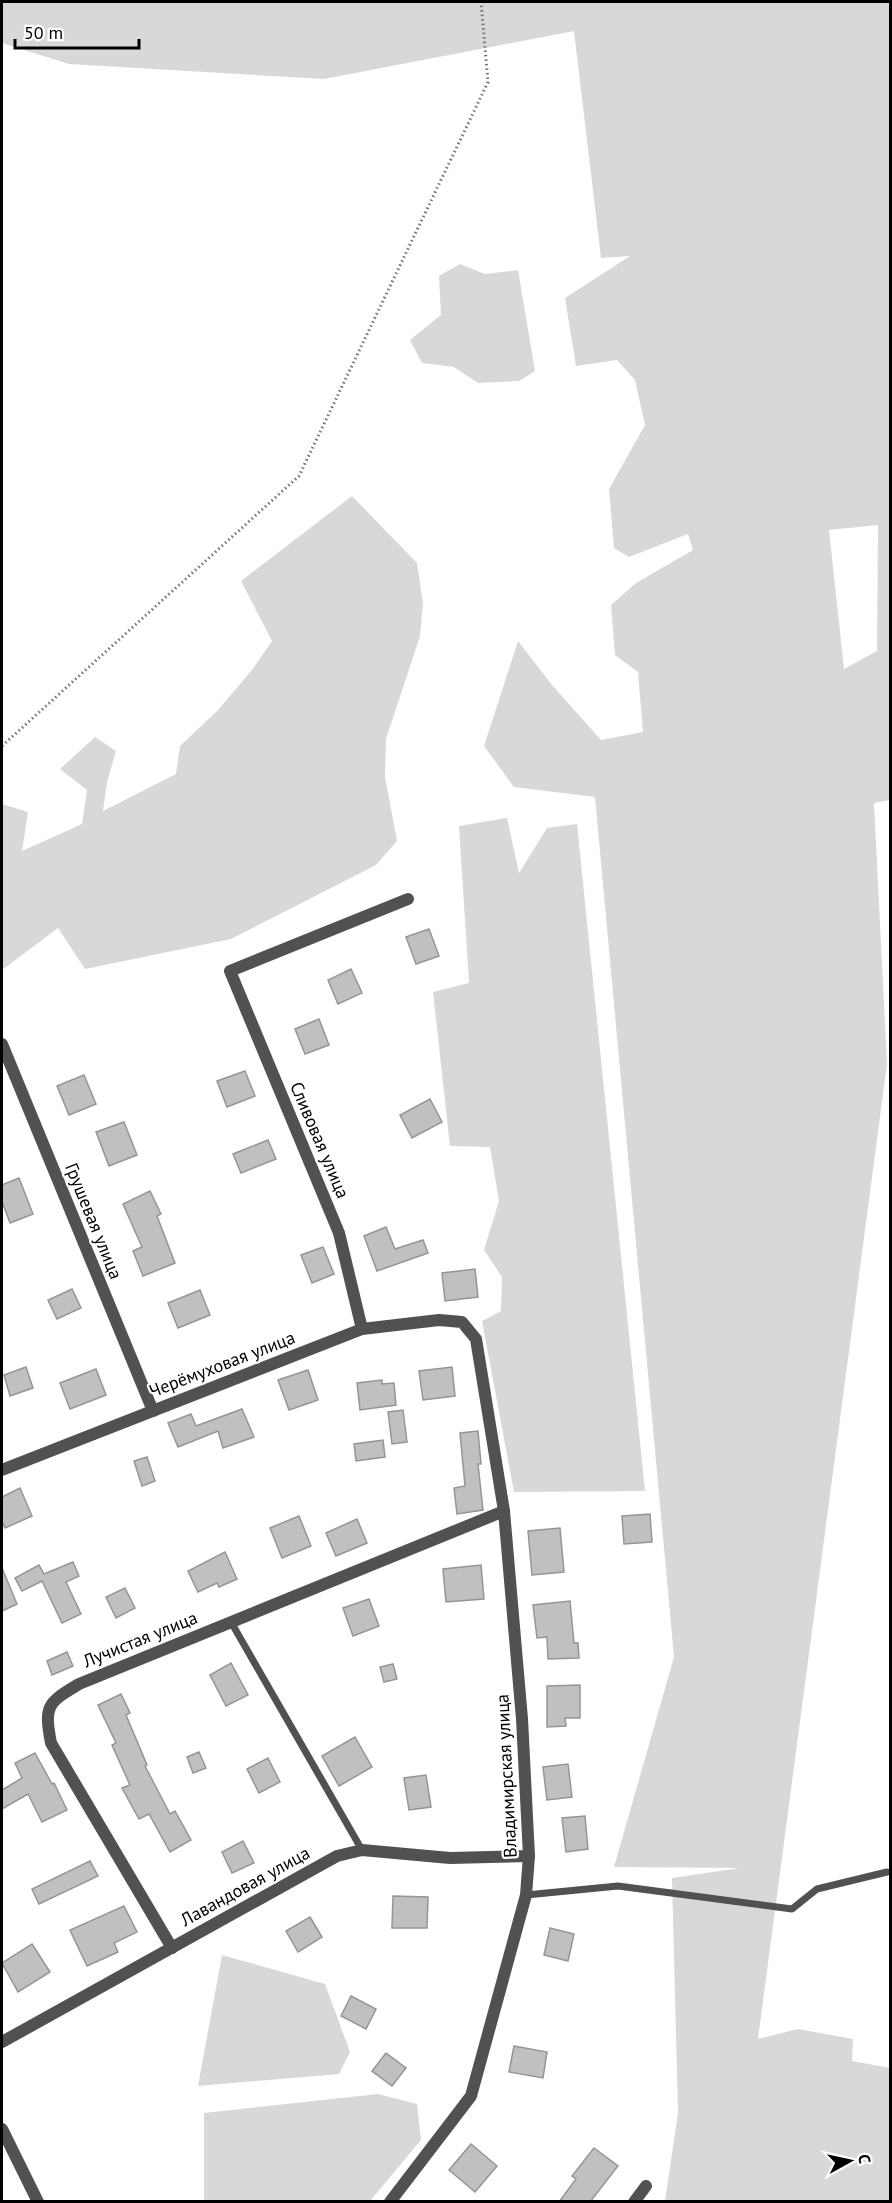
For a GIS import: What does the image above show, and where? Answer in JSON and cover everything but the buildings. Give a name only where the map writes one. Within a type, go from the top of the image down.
[{"type":"street","name":"Сливовая улица","points":[[362,1329],[339,1233],[230,971],[408,899]]},
{"type":"street","name":"Грушевая улица","points":[[2,1044],[153,1411]]},
{"type":"street","name":"Черёмуховая улица","points":[[2,1470],[362,1329],[439,1320],[462,1322]]},
{"type":"street","name":"Владимирская улица","points":[[390,2202],[471,2096],[526,1895],[530,1857],[522,1719],[504,1511],[476,1339],[462,1322]]},
{"type":"street","name":"Лучистая улица","points":[[172,1948],[51,1743],[46,1716],[57,1697],[79,1684],[504,1511]]},
{"type":"street","name":"Лавандовая улица","points":[[2,2042],[337,1856],[362,1850],[450,1858],[530,1857]]},
{"type":"street","points":[[2,2129],[38,2202]]},
{"type":"street","points":[[634,2202],[646,2186]]},
{"type":"lane","points":[[231,1622],[362,1850]]},
{"type":"lane","points":[[526,1895],[618,1886],[792,1910],[817,1889],[887,1872]]},
{"type":"path","points":[[2,746],[299,476],[488,82],[481,2]]},
{"type":"shaded area","points":[[2,2],[890,2],[890,800],[874,803],[887,1064],[758,2039],[798,2029],[853,2039],[852,2061],[890,2068],[890,2201],[665,2201],[678,2113],[672,1878],[740,1868],[614,1867],[674,1657],[595,797],[514,787],[484,746],[518,641],[552,685],[601,740],[643,732],[638,672],[615,655],[611,605],[636,583],[693,550],[688,534],[629,557],[614,548],[609,489],[645,425],[635,380],[617,360],[576,366],[565,298],[630,256],[601,258],[574,31],[324,79],[69,64],[2,43]],"holes":[[[878,525],[877,651],[844,669],[829,530]]]},
{"type":"shaded area","points":[[460,264],[485,274],[518,270],[535,371],[519,381],[478,383],[454,367],[422,363],[410,340],[441,315],[439,276]]},
{"type":"shaded area","points":[[352,496],[417,563],[423,604],[420,636],[386,739],[385,777],[397,841],[376,865],[231,939],[85,969],[58,928],[2,970],[2,804],[28,812],[22,851],[82,824],[87,790],[60,769],[95,737],[116,751],[107,782],[103,811],[176,774],[180,746],[218,710],[252,670],[272,641],[241,581]]},
{"type":"shaded area","points":[[507,818],[519,873],[547,828],[577,824],[645,1491],[514,1492],[482,1321],[501,1311],[502,1277],[484,1250],[499,1201],[490,1147],[450,1146],[433,992],[469,983],[459,826]]},
{"type":"shaded area","points":[[222,1955],[325,1984],[350,2052],[339,2074],[198,2086]]},
{"type":"shaded area","points":[[378,2094],[417,2104],[421,2140],[370,2201],[204,2201],[204,2113]]}]
